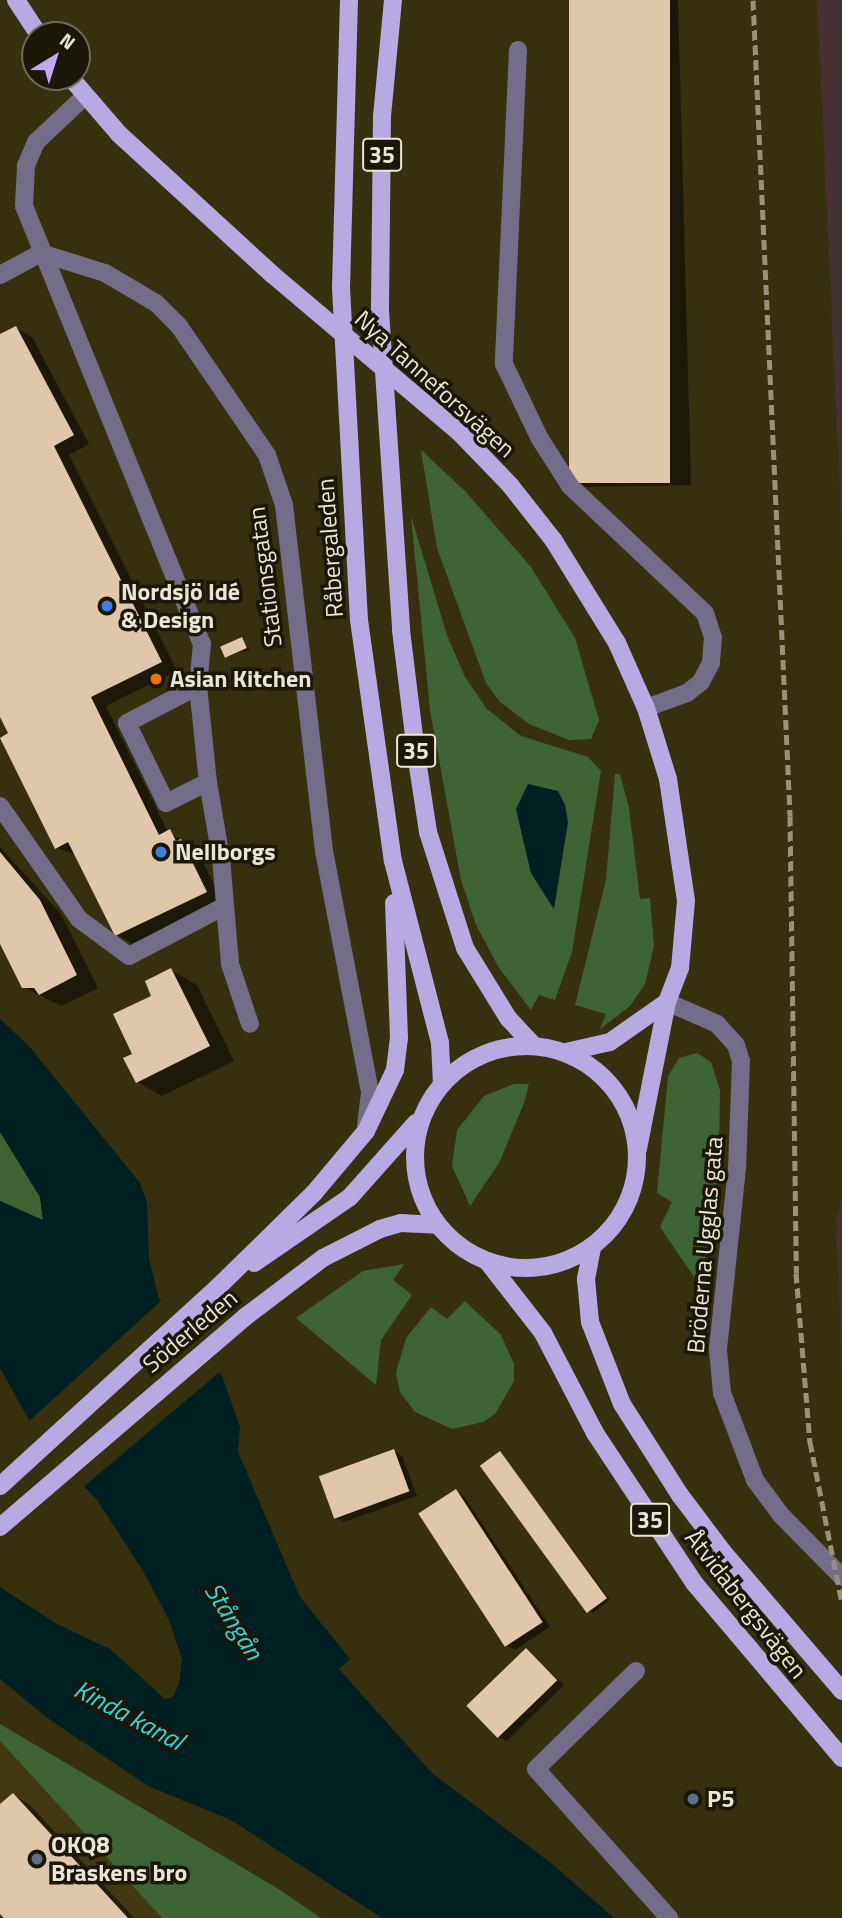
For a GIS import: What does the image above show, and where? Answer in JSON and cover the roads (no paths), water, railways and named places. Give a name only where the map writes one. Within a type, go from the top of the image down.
[{"type":"main road","points":[[16,0],[30,21]]},
{"type":"main road","name":"Råbergaleden","points":[[349,0],[341,288],[359,620],[393,861],[440,1043],[442,1084]]},
{"type":"main road","name":"35","points":[[393,0],[382,116],[380,311],[385,429],[401,630],[428,832],[464,948],[486,987],[533,1045]]},
{"type":"main road","name":"Nya Tanneforsvägen","points":[[81,91],[159,171],[460,433],[510,485],[584,586],[646,708],[668,779],[684,879],[686,932],[680,968],[667,1002],[638,1149]]},
{"type":"main road","name":"Söderleden","points":[[0,1486],[218,1287],[341,1164],[366,1131],[395,1070],[399,1038],[393,861]]},
{"type":"main road","points":[[565,1052],[610,1042],[667,1002]]},
{"type":"main road","name":"35","points":[[533,1045],[565,1052],[607,1080],[628,1112],[638,1149],[628,1205],[592,1248],[573,1259],[530,1269],[487,1261],[468,1252],[437,1225],[423,1200],[415,1173],[414,1144],[421,1117],[442,1084],[465,1064],[493,1050],[533,1045]]},
{"type":"main road","name":"Söderleden","points":[[218,1287],[350,1197],[421,1117]]},
{"type":"main road","name":"Söderleden","points":[[0,1527],[245,1317],[359,1237],[401,1223],[437,1225]]},
{"type":"main road","name":"Åtvidabergsvägen","points":[[592,1248],[586,1279],[590,1322],[622,1404],[680,1495],[723,1552],[842,1691]]},
{"type":"main road","name":"Åtvidabergsvägen","points":[[487,1261],[543,1333],[602,1445],[695,1584],[842,1758]]},
{"type":"street","points":[[518,50],[504,364],[540,439],[570,486],[705,613],[713,638],[711,663],[701,682],[687,693],[646,708]]},
{"type":"street","points":[[85,96],[43,133],[26,166],[24,206],[202,644],[198,686],[208,782],[221,858],[230,964],[250,1024]]},
{"type":"street","points":[[0,275],[41,253]]},
{"type":"street","name":"Stationsgatan","points":[[41,253],[105,273],[156,303],[179,326],[239,410],[275,476],[284,505],[324,850],[370,1093],[366,1131]]},
{"type":"street","points":[[198,686],[127,723],[166,803],[208,782]]},
{"type":"street","points":[[0,806],[79,919],[129,956],[223,906]]},
{"type":"street","name":"Bröderna Ugglas gata","points":[[667,1002],[717,1024],[736,1045],[741,1061],[737,1168],[718,1350],[722,1393],[755,1480],[781,1515],[842,1577]]},
{"type":"street","points":[[636,1671],[536,1769],[669,1918]]},
{"type":"water","points":[[528,784],[558,791],[565,805],[568,822],[554,909],[531,873],[516,809]]},
{"type":"water","points":[[0,1019],[29,1046],[140,1183],[147,1202],[149,1259],[159,1299],[222,1376],[240,1427],[238,1452],[300,1597],[350,1659],[339,1669],[432,1773],[551,1863],[614,1918],[382,1918],[231,1820],[148,1786],[46,1717],[0,1679],[0,1587],[57,1624],[110,1649],[165,1699],[173,1697],[179,1683],[182,1659],[168,1618],[143,1571],[97,1500],[40,1440],[0,1368],[0,1201],[43,1220],[40,1197],[0,1132]]},
{"type":"railway","points":[[753,0],[790,816],[796,1273],[810,1442],[842,1603]]},
{"type":"place","name":"Nordsjö Idé & Design","points":[[107,606]]},
{"type":"place","name":"Asian Kitchen","points":[[156,679]]},
{"type":"place","name":"Nellborgs","points":[[161,852]]},
{"type":"place","name":"P5","points":[[693,1799]]},
{"type":"place","name":"OKQ8 Braskens bro","points":[[37,1859]]},
{"type":"water label","name":"Stångån","points":[[234,1621]]},
{"type":"water label","name":"Kinda kanal","points":[[129,1715]]}]
